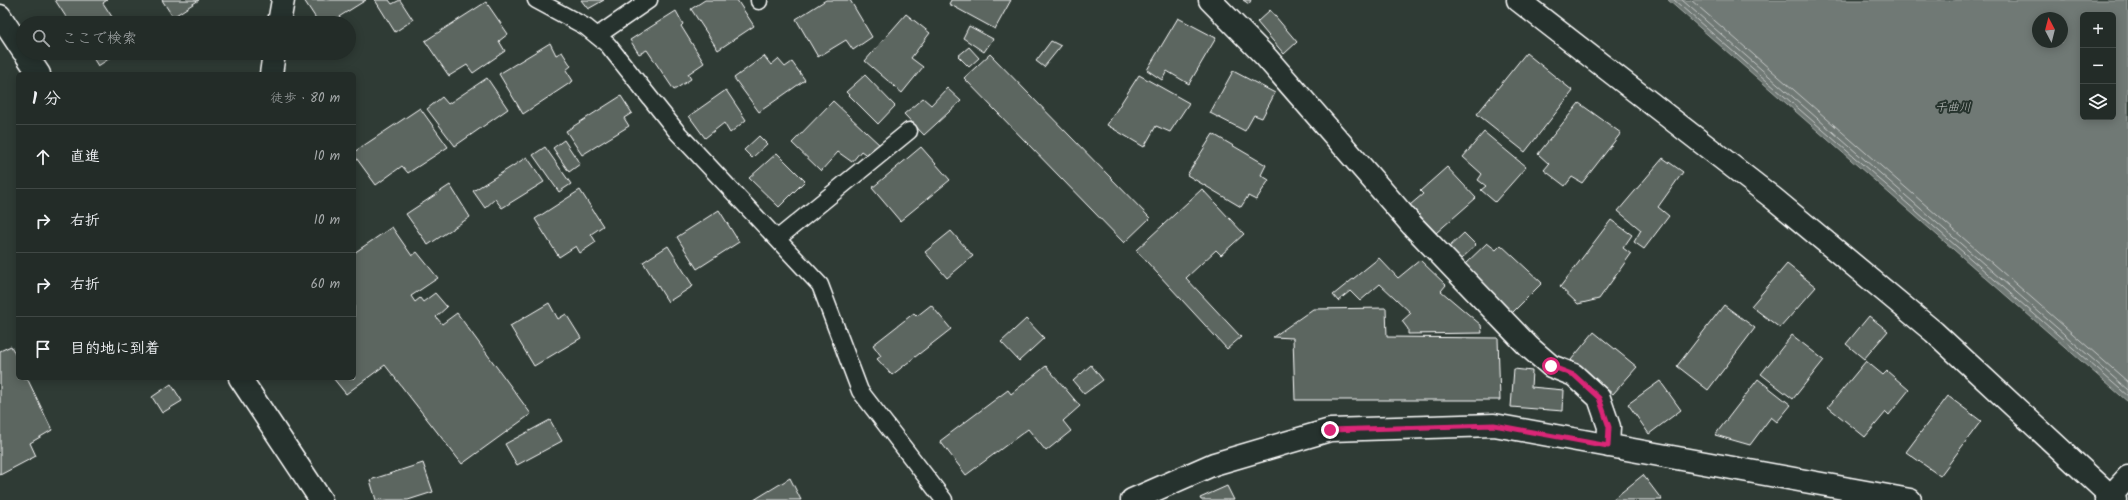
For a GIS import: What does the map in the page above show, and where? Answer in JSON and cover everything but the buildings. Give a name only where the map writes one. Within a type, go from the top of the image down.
[{"type":"street","points":[[280,16],[283,0]]},
{"type":"street","points":[[1210,0],[1266,57],[1412,225],[1529,347],[1551,366],[1574,375],[1599,398],[1609,427],[1608,446]]},
{"type":"street","points":[[1518,0],[1773,198],[1928,327],[2111,499],[2128,477]]},
{"type":"street","points":[[0,16],[16,40]]},
{"type":"street","points":[[30,60],[38,72]]},
{"type":"street","points":[[271,72],[273,60]]},
{"type":"street","points":[[241,380],[321,500]]},
{"type":"street","points":[[1132,500],[1214,464],[1330,430],[1494,425],[1910,500]]},
{"type":"lane","points":[[536,0],[586,27],[608,45],[678,133],[820,285],[860,392],[944,500]]},
{"type":"lane","points":[[597,36],[649,0]]},
{"type":"lane","points":[[777,239],[909,131]]},
{"type":"water","name":"千曲川","points":[[1668,0],[2128,0],[2128,402]]},
{"type":"route","points":[[1330,430],[1494,425],[1608,446],[1609,427],[1599,398],[1574,375],[1551,366]]}]
